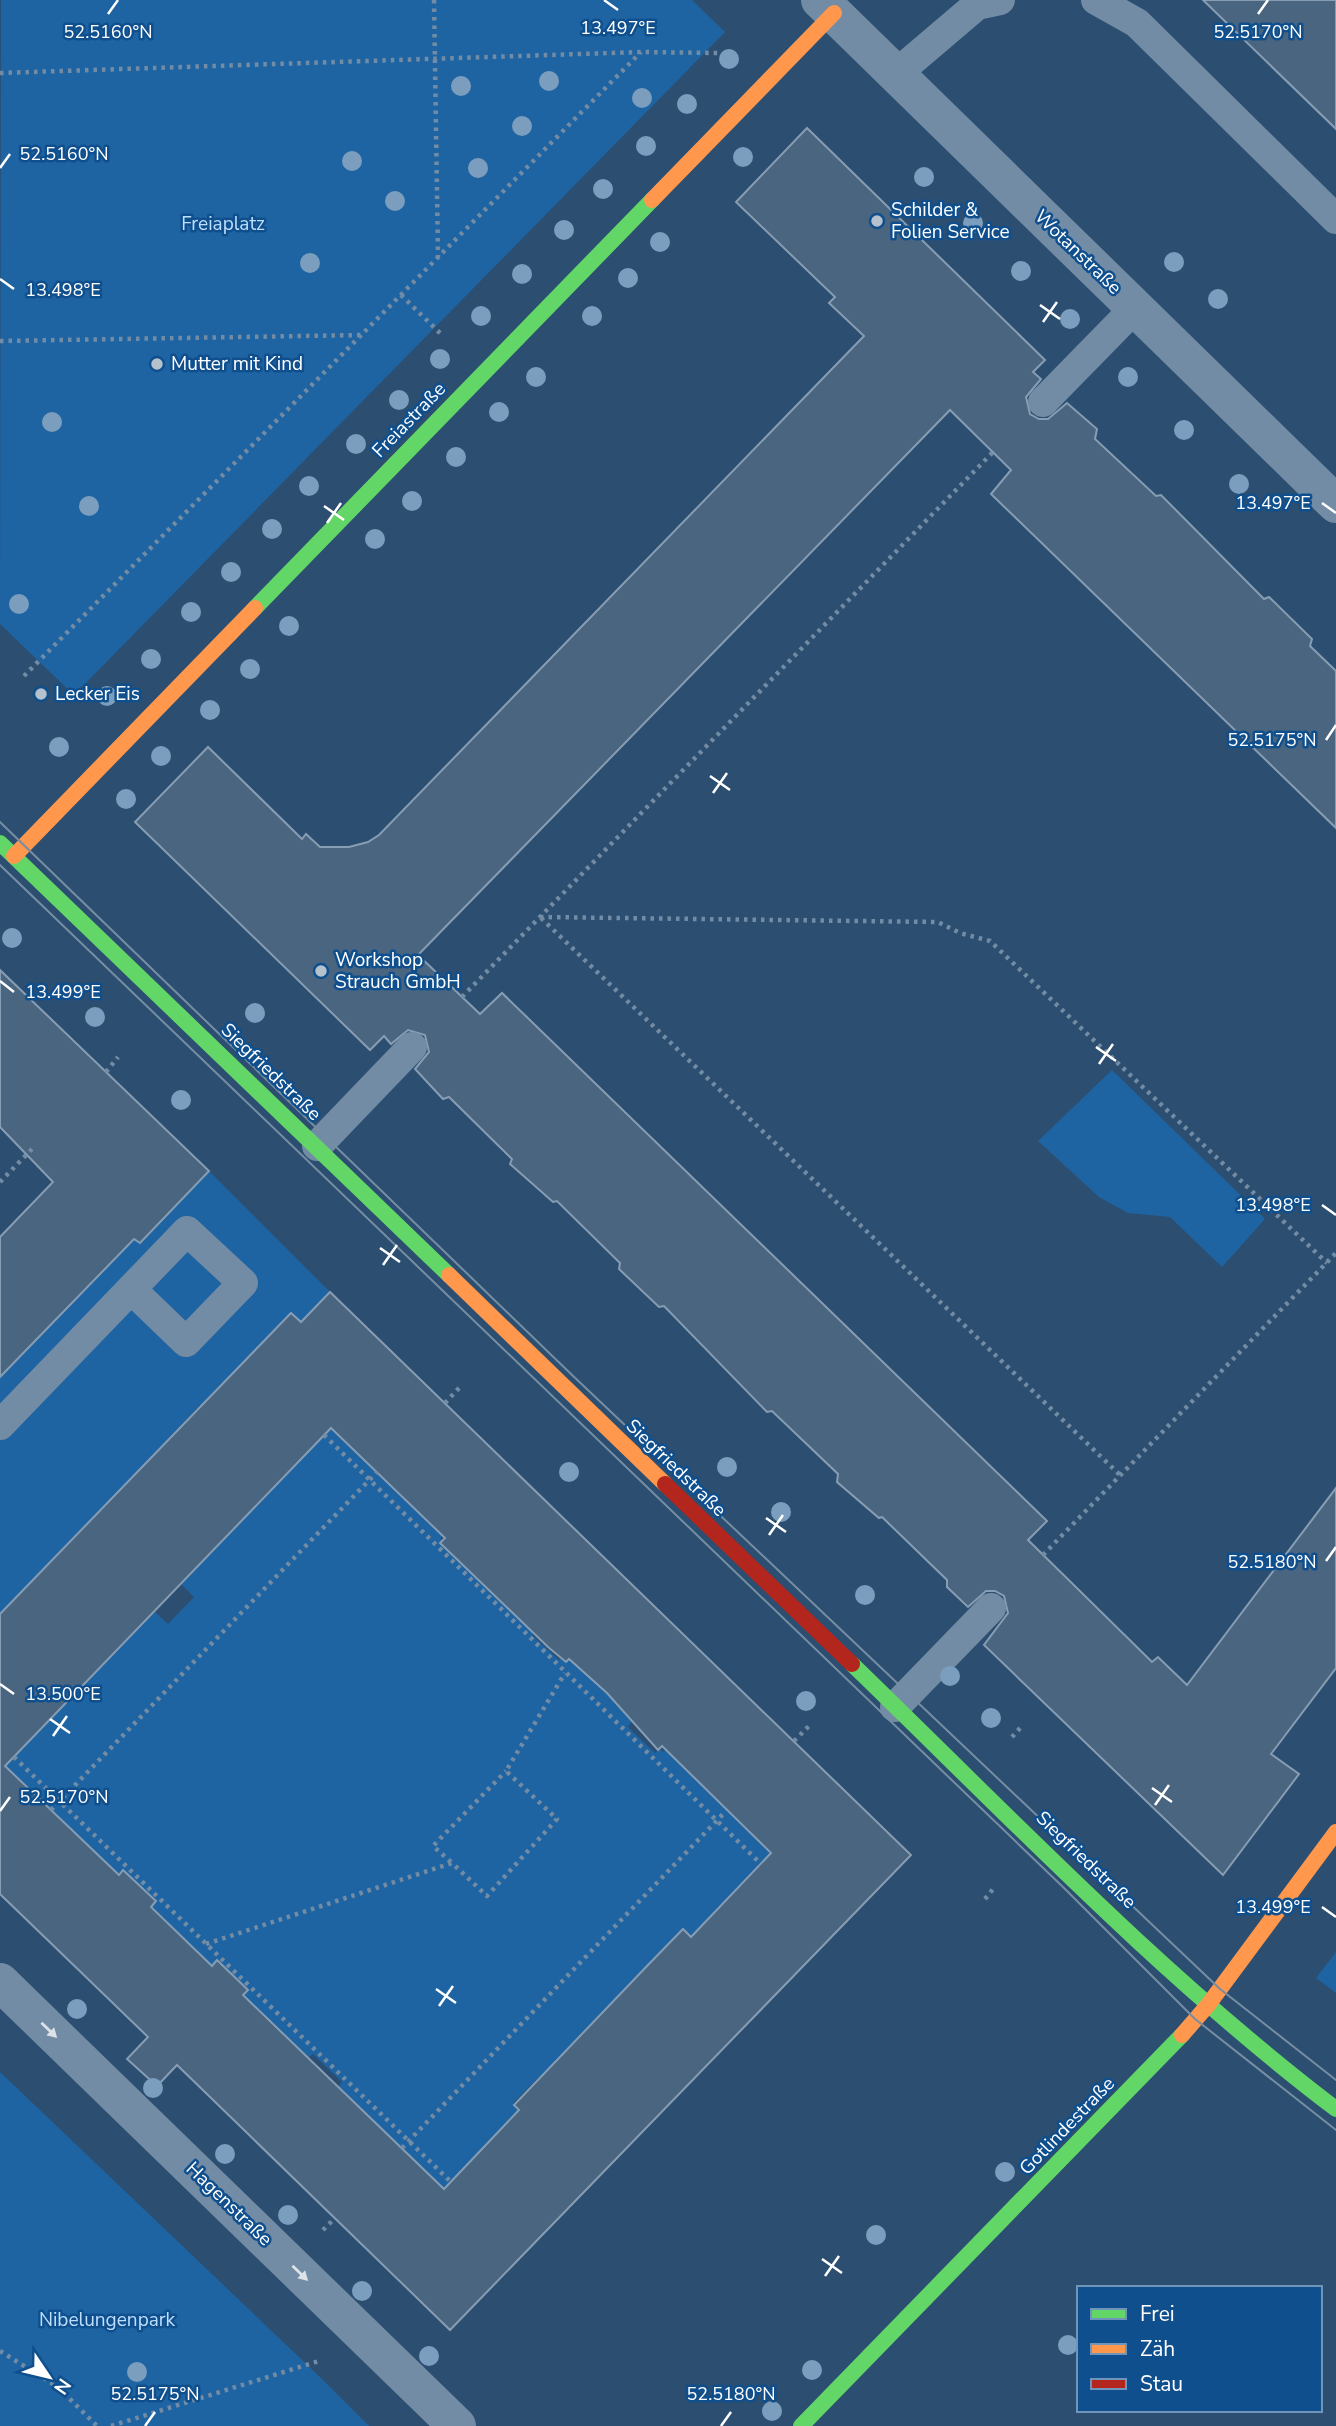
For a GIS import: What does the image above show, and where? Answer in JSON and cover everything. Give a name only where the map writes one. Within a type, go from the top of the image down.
[{"type":"street","name":"Wotanstraße","points":[[827,6],[1336,504]]},
{"type":"street","name":"Freiastraße","points":[[14,856],[827,6]]},
{"type":"street","name":"Siegfriedstraße","points":[[0,843],[317,1146],[895,1707],[1208,2005],[1261,2052],[1336,2109]]},
{"type":"street","name":"Gotlindestraße","points":[[801,2426],[1155,2066],[1208,2005],[1336,1832]]},
{"type":"street","name":"Hagenstraße","points":[[0,1982],[457,2426]]},
{"type":"lane","points":[[896,74],[977,5],[1000,0]]},
{"type":"lane","points":[[1096,0],[1137,23],[1336,219]]},
{"type":"lane","points":[[1043,402],[1135,308]]},
{"type":"lane","points":[[317,1146],[412,1047]]},
{"type":"lane","points":[[0,1425],[131,1289]]},
{"type":"lane","points":[[895,1707],[991,1608]]},
{"type":"path","points":[[434,0],[438,258]]},
{"type":"path","points":[[24,676],[641,52]]},
{"type":"path","points":[[0,73],[641,52],[718,53]]},
{"type":"path","points":[[401,295],[442,335]]},
{"type":"path","points":[[0,341],[362,335]]},
{"type":"path","points":[[462,997],[993,452]]},
{"type":"path","points":[[540,917],[938,922],[960,933],[990,941],[1326,1263]]},
{"type":"path","points":[[540,917],[1120,1475]]},
{"type":"path","points":[[106,1072],[118,1057]]},
{"type":"path","points":[[0,1182],[33,1148]]},
{"type":"path","points":[[1043,1555],[1336,1253]]},
{"type":"path","points":[[445,1403],[460,1387]]},
{"type":"path","points":[[324,1435],[761,1864]]},
{"type":"path","points":[[51,1810],[377,1472]]},
{"type":"path","points":[[506,1771],[557,1819],[486,1896],[433,1846],[506,1771],[565,1673]]},
{"type":"path","points":[[794,1741],[810,1725]]},
{"type":"path","points":[[1012,1737],[1022,1726]]},
{"type":"path","points":[[14,1757],[451,2182]]},
{"type":"path","points":[[402,2148],[726,1811]]},
{"type":"path","points":[[206,1944],[452,1863]]},
{"type":"path","points":[[985,1899],[993,1889]]},
{"type":"path","points":[[111,2426],[373,2344]]},
{"type":"path","points":[[0,2351],[58,2387],[97,2426]]},
{"type":"green space","name":"Freiaplatz","points":[[1,0],[692,0],[725,32],[74,695],[0,624]]},
{"type":"green space","points":[[1112,1070],[1265,1219],[1222,1267],[1170,1217],[1128,1213],[1099,1197],[1038,1141]]},
{"type":"green space","points":[[209,1171],[330,1292],[301,1322],[290,1313],[251,1355],[210,1413],[200,1405],[158,1450],[166,1459],[0,1614],[0,1377],[134,1239],[140,1243]]},
{"type":"green space","points":[[331,1428],[441,1534],[441,1543],[536,1630],[532,1635],[559,1660],[562,1658],[566,1662],[569,1659],[628,1713],[632,1721],[628,1727],[655,1753],[660,1749],[663,1752],[666,1750],[771,1854],[691,1937],[683,1929],[583,2032],[549,2083],[540,2076],[513,2103],[519,2110],[444,2189],[338,2087],[342,2082],[313,2054],[308,2058],[243,1995],[247,1991],[217,1961],[212,1966],[151,1907],[155,1901],[119,1875],[5,1766],[155,1612],[168,1624],[194,1597],[181,1584]]},
{"type":"green space","points":[[1336,1952],[1336,1993],[1316,1978]]},
{"type":"green space","name":"Nibelungenpark","points":[[0,2072],[321,2378],[369,2426],[0,2426]]},
{"type":"building","points":[[1203,0],[1336,0],[1336,129]]},
{"type":"building","points":[[807,128],[1045,360],[1033,372],[1041,379],[1026,397],[1030,414],[1039,419],[1048,419],[1067,403],[1097,429],[1095,439],[1156,496],[1161,495],[1264,599],[1269,597],[1312,639],[1310,646],[1336,671],[1336,828],[991,494],[1011,470],[950,410],[418,955],[480,1014],[502,993],[1047,1521],[1028,1540],[1152,1662],[1158,1657],[1187,1685],[1336,1488],[1336,1668],[1271,1754],[1299,1774],[1223,1875],[984,1645],[1008,1613],[1004,1596],[995,1591],[986,1591],[968,1607],[947,1587],[947,1580],[882,1517],[879,1518],[837,1482],[838,1474],[772,1411],[767,1412],[664,1306],[659,1307],[619,1269],[620,1263],[557,1201],[553,1202],[510,1164],[512,1159],[449,1097],[443,1099],[415,1069],[429,1052],[425,1035],[408,1030],[391,1044],[384,1036],[370,1050],[135,822],[208,747],[302,839],[306,834],[320,847],[349,847],[368,842],[379,835],[864,336],[829,303],[835,297],[736,202]]},
{"type":"building","points":[[0,970],[209,1171],[140,1243],[134,1239],[0,1377],[0,1237],[53,1182],[0,1127]]},
{"type":"building","points":[[330,1292],[911,1855],[450,2330],[177,2065],[157,2086],[127,2059],[148,2037],[0,1894],[0,1614],[291,1313],[301,1322]],"holes":[[[331,1428],[445,1538],[440,1543],[548,1647],[566,1662],[569,1659],[607,1693],[658,1750],[662,1746],[771,1853],[691,1937],[683,1929],[514,2105],[519,2110],[444,2189],[243,1995],[248,1990],[217,1960],[212,1966],[151,1907],[156,1901],[123,1870],[119,1875],[5,1766]]]},
{"type":"tram line","points":[[0,822],[571,1374],[1220,1989],[1336,2080]]},
{"type":"tram line","points":[[0,865],[1063,1887],[1195,2019],[1336,2130]]},
{"type":"traffic: fast","points":[[255,608],[652,200]]},
{"type":"traffic: fast","points":[[0,843],[449,1275]]},
{"type":"traffic: fast","points":[[852,1664],[1028,1837],[1148,1950],[1209,2005],[1336,2109]]},
{"type":"traffic: fast","points":[[801,2426],[1182,2035]]},
{"type":"traffic: slow","points":[[652,200],[834,13]]},
{"type":"traffic: slow","points":[[14,856],[255,608]]},
{"type":"traffic: slow","points":[[449,1275],[665,1484]]},
{"type":"traffic: slow","points":[[1182,2035],[1208,2005],[1336,1832]]},
{"type":"traffic: jam","points":[[665,1484],[852,1664]]},
{"type":"place","name":"Schilder & Folien Service","points":[[877,221]]},
{"type":"place","name":"Mutter mit Kind","points":[[157,364]]},
{"type":"place","name":"Lecker Eis","points":[[41,694]]},
{"type":"place","name":"Workshop Strauch GmbH","points":[[321,971]]}]
